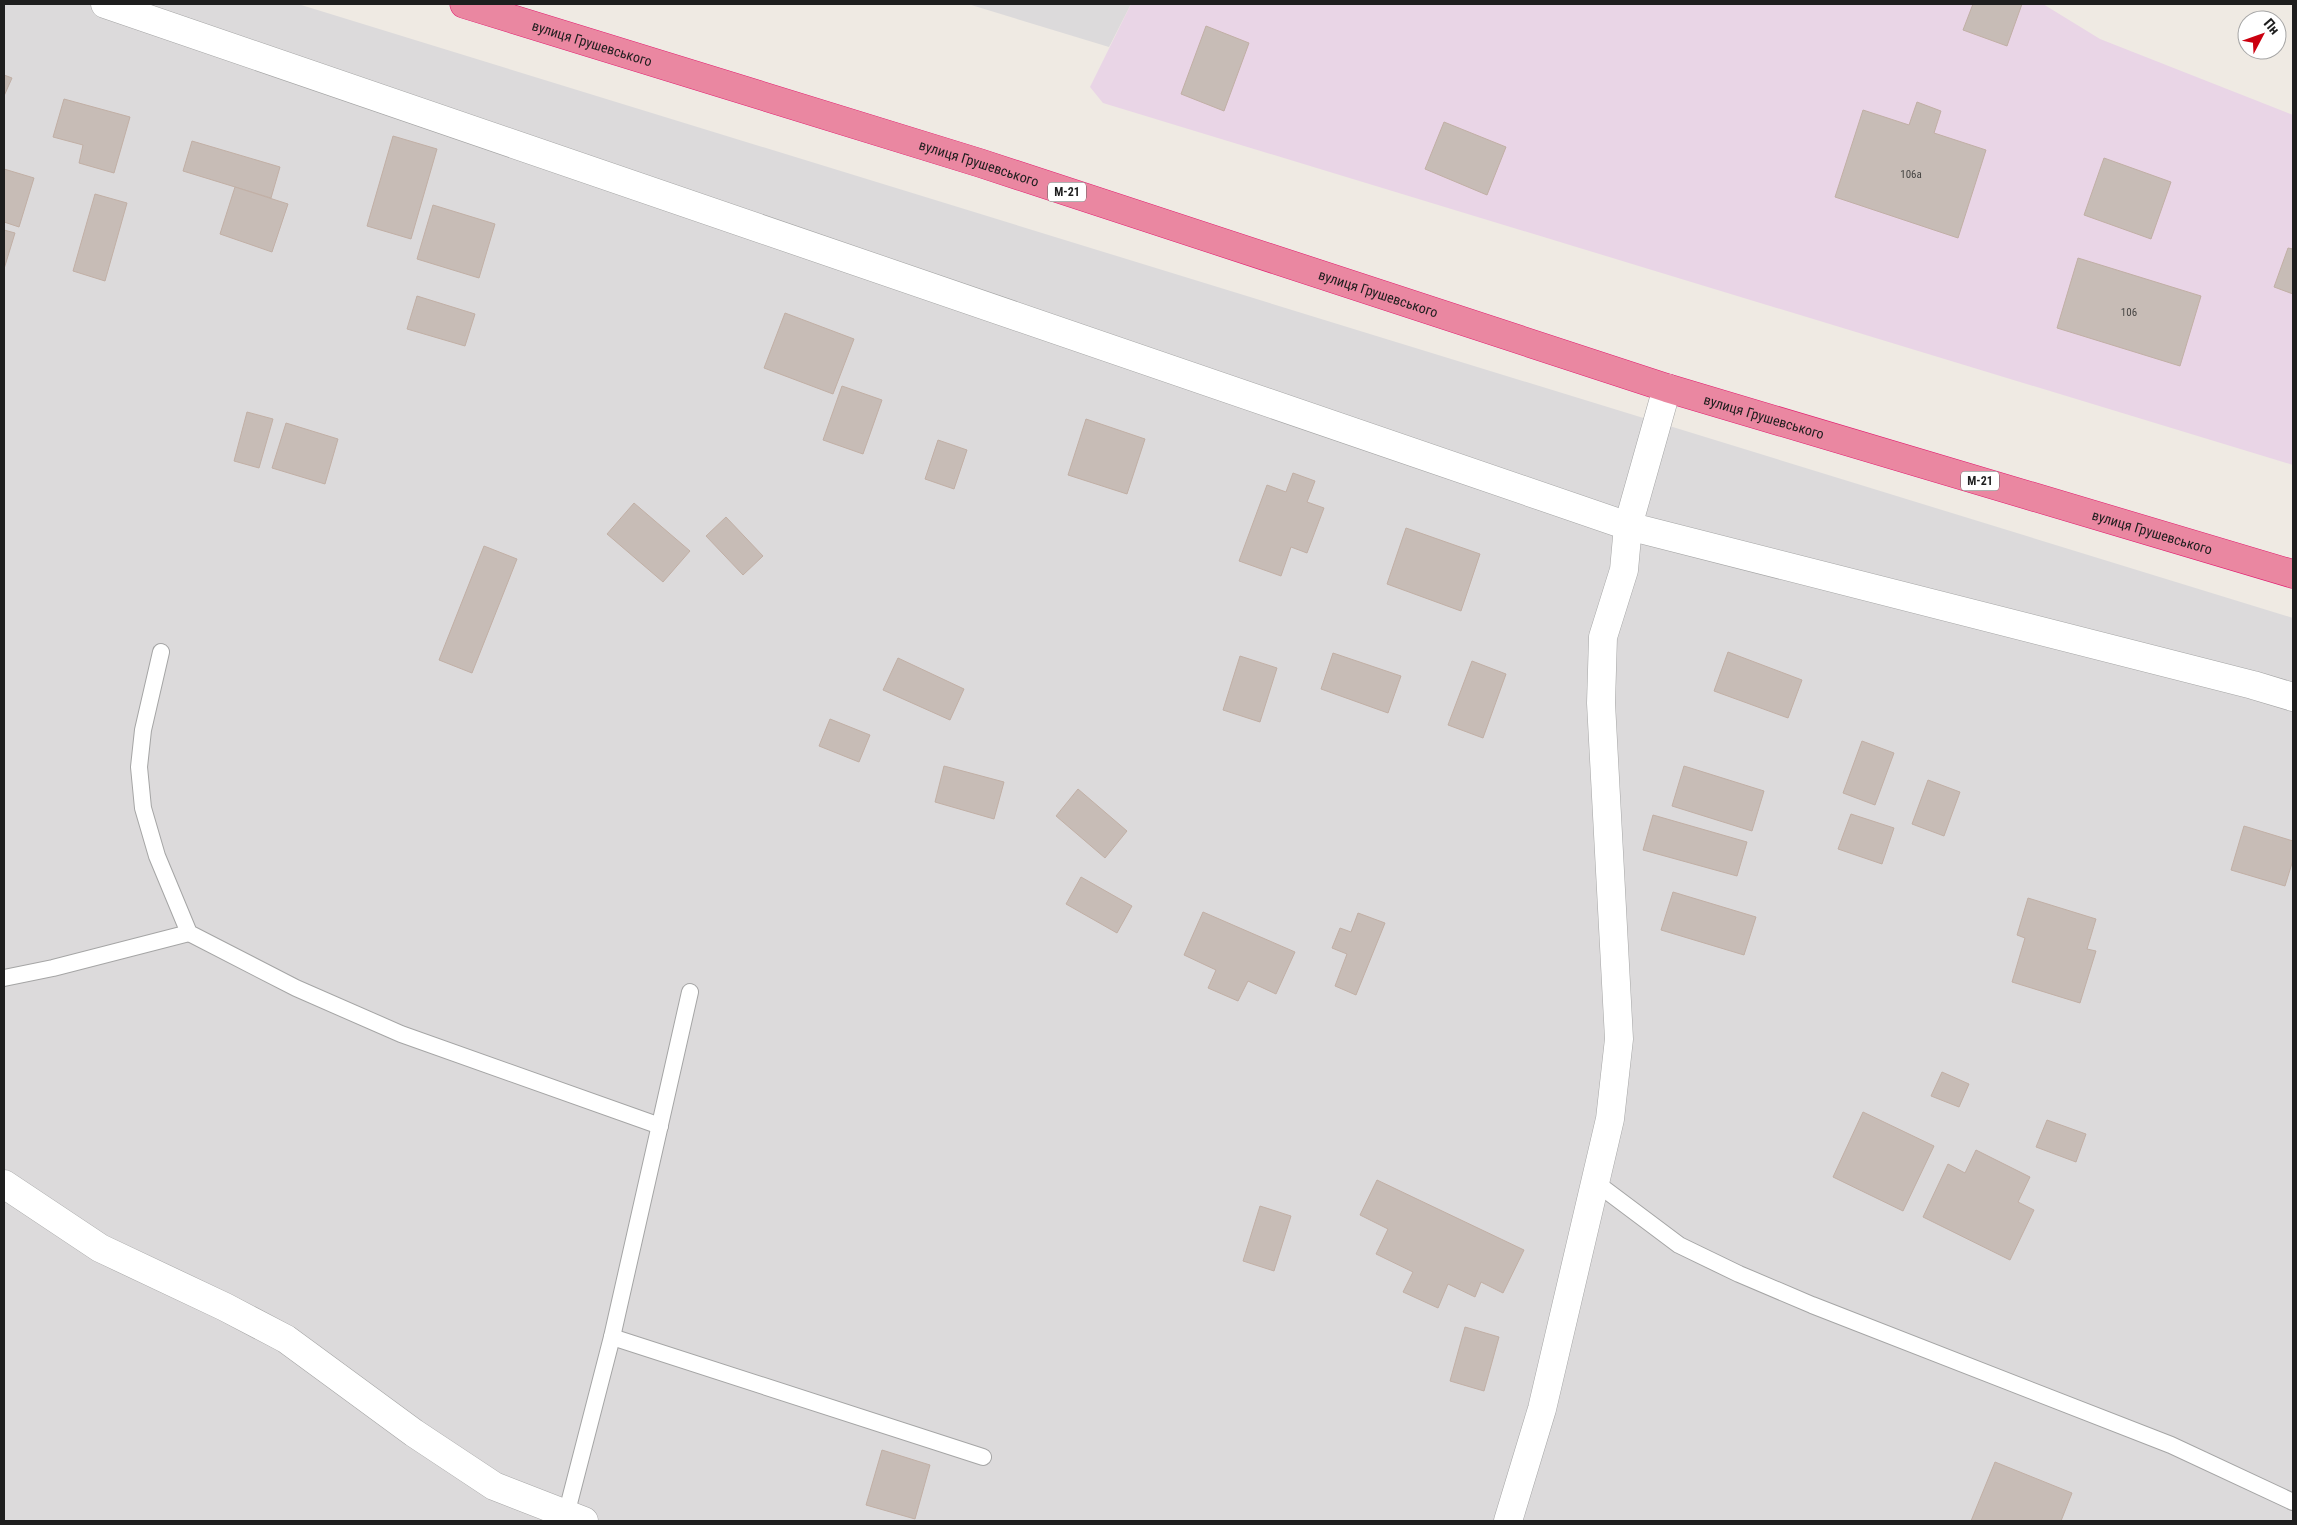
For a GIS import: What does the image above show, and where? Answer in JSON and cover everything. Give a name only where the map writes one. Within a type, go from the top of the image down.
[{"type":"highway","name":"вулиця Грушевського","points":[[464,4],[980,163],[1668,388],[2293,574]]},
{"type":"street","points":[[106,4],[1628,526],[2253,684],[2293,697]]},
{"type":"street","points":[[1508,1521],[1542,1409],[1610,1119],[1619,1039],[1601,703],[1603,638],[1624,570],[1628,526],[1668,388]]},
{"type":"street","points":[[4,1184],[100,1248],[225,1307],[286,1339],[414,1432],[494,1486],[572,1519]]},
{"type":"lane","points":[[161,652],[143,730],[139,767],[143,808],[156,856],[190,934],[296,988],[401,1034],[660,1126]]},
{"type":"lane","points":[[4,978],[53,968],[190,934]]},
{"type":"lane","points":[[572,1519],[690,992]]},
{"type":"lane","points":[[1595,1182],[1678,1245],[1739,1274],[1812,1305],[2171,1445],[2293,1502]]},
{"type":"lane","points":[[612,1337],[983,1456]]},
{"type":"shaded area","points":[[4,4],[298,4],[2293,618],[2293,1521],[4,1521]]},
{"type":"shaded area","points":[[968,4],[1131,4],[1109,47]]},
{"type":"shaded area","points":[[1131,4],[2043,4],[2100,39],[2293,115],[2293,465],[1103,103],[1090,87]]},
{"type":"building","points":[[1973,4],[2022,4],[2007,46],[1963,30]]},
{"type":"building","points":[[1206,26],[1249,43],[1224,111],[1181,94]]},
{"type":"building","points":[[4,75],[12,78],[4,96]]},
{"type":"building","points":[[64,99],[130,117],[114,173],[79,163],[83,145],[53,137]]},
{"type":"building","points":[[1917,102],[1941,111],[1934,133],[1986,150],[1958,238],[1835,197],[1863,110],[1909,125]]},
{"type":"building","points":[[1444,122],[1506,147],[1487,195],[1425,169]]},
{"type":"building","points":[[393,136],[437,149],[411,239],[367,226]]},
{"type":"building","points":[[192,141],[280,167],[271,198],[183,171]]},
{"type":"building","points":[[2104,158],[2171,182],[2151,239],[2084,215]]},
{"type":"building","points":[[4,169],[34,178],[19,227],[4,222]]},
{"type":"building","points":[[235,187],[288,204],[272,252],[220,234]]},
{"type":"building","points":[[95,194],[127,203],[105,281],[73,271]]},
{"type":"building","points":[[433,205],[495,224],[479,278],[417,259]]},
{"type":"building","points":[[4,230],[15,233],[4,269]]},
{"type":"building","points":[[2288,248],[2293,249],[2293,294],[2274,287]]},
{"type":"building","points":[[2078,258],[2201,296],[2180,366],[2057,328]]},
{"type":"building","points":[[417,296],[475,314],[465,346],[407,329]]},
{"type":"building","points":[[785,313],[854,339],[833,394],[764,368]]},
{"type":"building","points":[[842,386],[882,400],[863,454],[823,440]]},
{"type":"building","points":[[247,412],[273,419],[259,468],[234,461]]},
{"type":"building","points":[[1086,419],[1145,439],[1127,494],[1068,475]]},
{"type":"building","points":[[286,423],[338,439],[325,484],[272,468]]},
{"type":"building","points":[[938,440],[967,450],[954,489],[925,479]]},
{"type":"building","points":[[1293,473],[1315,481],[1307,502],[1324,508],[1307,553],[1291,547],[1281,576],[1239,561],[1267,485],[1286,492]]},
{"type":"building","points":[[634,503],[690,551],[663,582],[607,534]]},
{"type":"building","points":[[726,517],[763,556],[743,575],[706,536]]},
{"type":"building","points":[[1406,528],[1480,554],[1461,611],[1387,584]]},
{"type":"building","points":[[484,546],[517,559],[472,673],[439,660]]},
{"type":"building","points":[[1728,652],[1802,680],[1788,718],[1714,691]]},
{"type":"building","points":[[1333,653],[1401,676],[1388,713],[1321,689]]},
{"type":"building","points":[[1240,656],[1277,668],[1260,722],[1223,710]]},
{"type":"building","points":[[898,658],[964,689],[950,720],[883,690]]},
{"type":"building","points":[[1472,661],[1506,674],[1483,738],[1448,725]]},
{"type":"building","points":[[830,719],[870,735],[859,762],[819,746]]},
{"type":"building","points":[[1862,741],[1894,753],[1875,805],[1843,793]]},
{"type":"building","points":[[944,766],[1004,782],[994,819],[935,802]]},
{"type":"building","points":[[1684,766],[1764,791],[1752,831],[1672,806]]},
{"type":"building","points":[[1928,780],[1960,792],[1944,836],[1912,824]]},
{"type":"building","points":[[1078,789],[1127,831],[1105,858],[1056,816]]},
{"type":"building","points":[[1851,814],[1894,828],[1882,864],[1838,849]]},
{"type":"building","points":[[1653,815],[1747,842],[1737,876],[1643,850]]},
{"type":"building","points":[[2244,826],[2293,841],[2293,860],[2285,886],[2231,870]]},
{"type":"building","points":[[1081,877],[1132,906],[1117,933],[1066,904]]},
{"type":"building","points":[[1673,892],[1756,917],[1744,955],[1661,930]]},
{"type":"building","points":[[2028,898],[2096,919],[2087,949],[2096,951],[2080,1003],[2012,982],[2025,938],[2017,935]]},
{"type":"building","points":[[1203,912],[1295,952],[1276,994],[1248,981],[1238,1001],[1208,988],[1216,970],[1184,955]]},
{"type":"building","points":[[1358,913],[1385,923],[1356,995],[1335,986],[1347,954],[1332,948],[1340,928],[1351,932]]},
{"type":"building","points":[[1942,1072],[1969,1084],[1959,1107],[1931,1096]]},
{"type":"building","points":[[1863,1112],[1934,1146],[1903,1211],[1833,1177]]},
{"type":"building","points":[[2047,1120],[2086,1134],[2076,1162],[2036,1147]]},
{"type":"building","points":[[1976,1150],[2030,1177],[2018,1202],[2034,1210],[2010,1260],[1923,1217],[1948,1164],[1965,1173]]},
{"type":"building","points":[[1377,1180],[1524,1250],[1503,1293],[1481,1282],[1475,1297],[1448,1284],[1438,1308],[1403,1292],[1413,1272],[1376,1254],[1388,1229],[1360,1215]]},
{"type":"building","points":[[1260,1206],[1291,1216],[1274,1271],[1243,1261]]},
{"type":"building","points":[[1465,1327],[1499,1337],[1484,1391],[1450,1381]]},
{"type":"building","points":[[882,1450],[930,1465],[915,1519],[866,1505]]},
{"type":"building","points":[[1995,1462],[2072,1493],[2061,1521],[1971,1521]]}]
